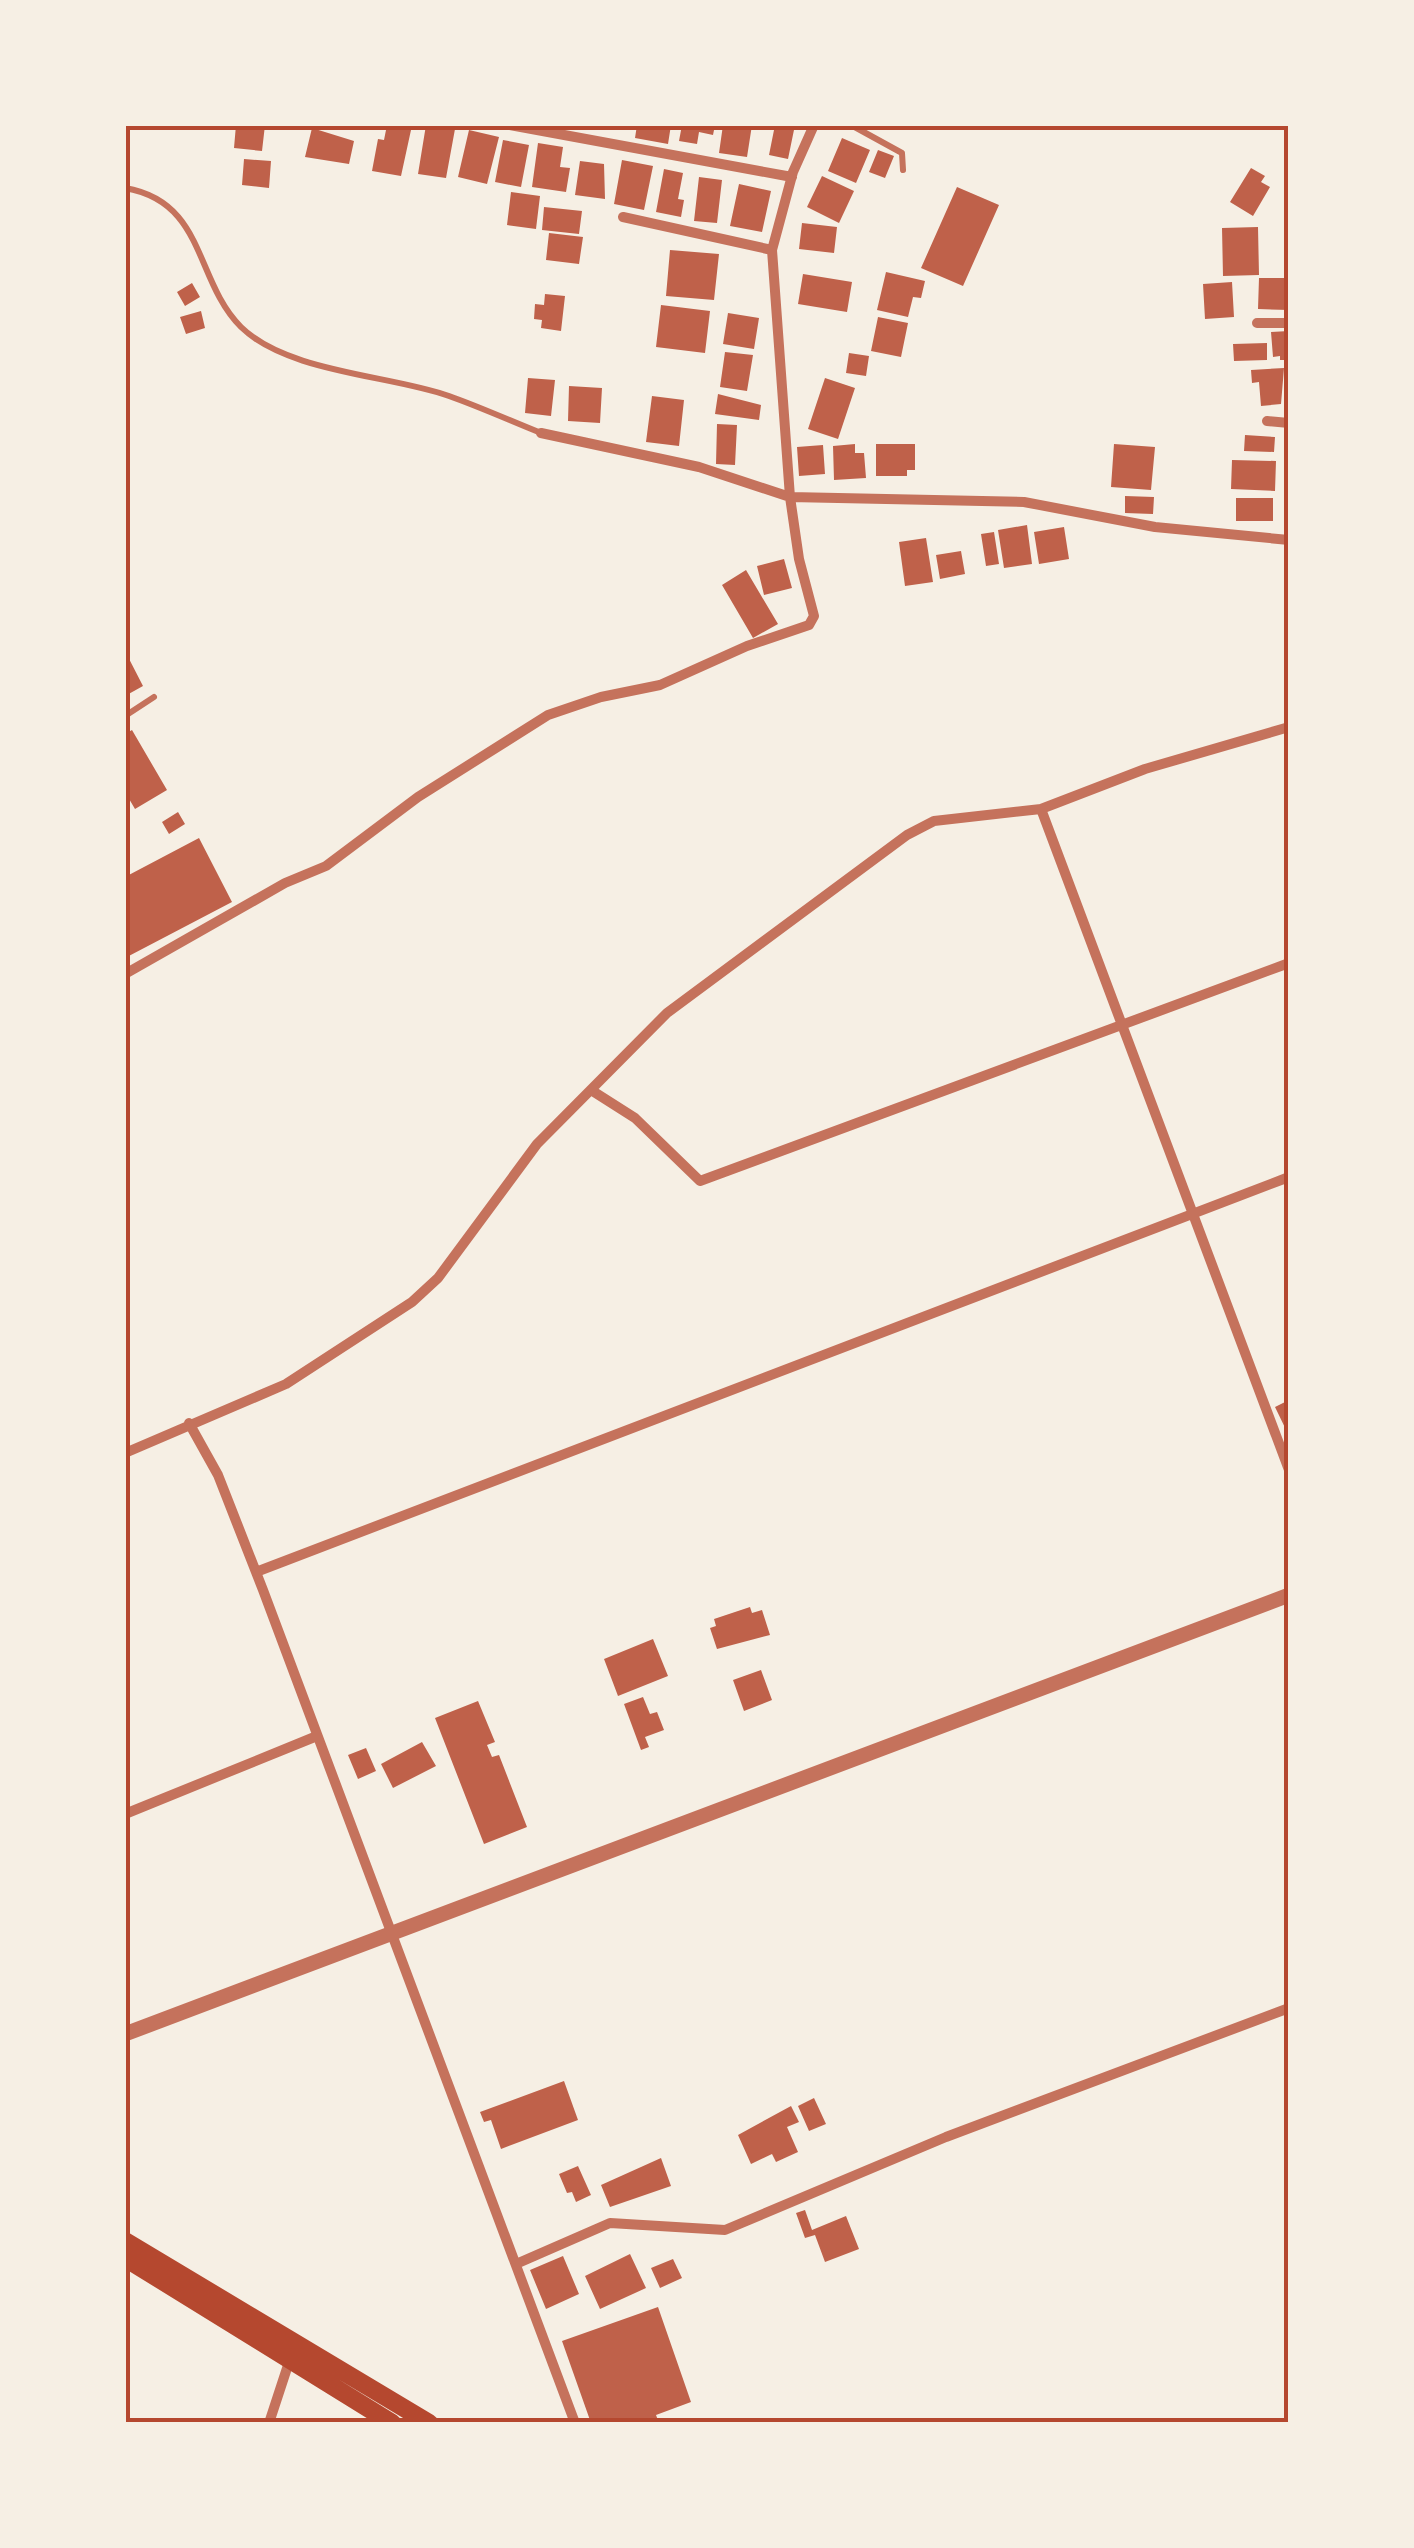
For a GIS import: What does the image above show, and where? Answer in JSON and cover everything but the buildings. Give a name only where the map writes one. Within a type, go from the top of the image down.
[{"type":"main road","points":[[125,2241],[429,2423]]},
{"type":"main road","points":[[125,2258],[392,2423]]},
{"type":"street","points":[[510,125],[792,177]]},
{"type":"street","points":[[125,974],[285,883],[326,866],[418,797],[548,715],[601,697],[660,686],[747,646],[809,625],[814,616],[799,558],[790,497],[772,250],[792,177],[814,125]]},
{"type":"street","points":[[623,218],[772,250]]},
{"type":"street","points":[[1257,324],[1289,323]]},
{"type":"street","points":[[1267,421],[1289,423]]},
{"type":"street","points":[[542,433],[699,468],[790,497],[1024,502],[1155,527],[1289,540]]},
{"type":"street","points":[[125,1453],[286,1384],[412,1302],[438,1278],[512,1173],[666,1014],[907,835],[934,821],[1042,809],[1146,769],[1289,726]]},
{"type":"street","points":[[1042,809],[1289,1470]]},
{"type":"street","points":[[590,1090],[635,1118],[700,1180],[1289,963]]},
{"type":"street","points":[[256,1572],[1289,1177]]},
{"type":"street","points":[[189,1423],[218,1474],[256,1572],[575,2423]]},
{"type":"street","points":[[125,2034],[1289,1595]]},
{"type":"street","points":[[125,1814],[318,1736]]},
{"type":"street","points":[[516,2264],[610,2223],[725,2230],[946,2137],[1289,2008]]},
{"type":"street","points":[[268,2423],[290,2358]]},
{"type":"lane","points":[[851,125],[902,153],[903,170]]},
{"type":"lane","points":[[125,188],[166,201],[204,257],[226,306],[242,329],[322,366],[450,396],[542,433]]},
{"type":"lane","points":[[125,716],[154,698]]}]
